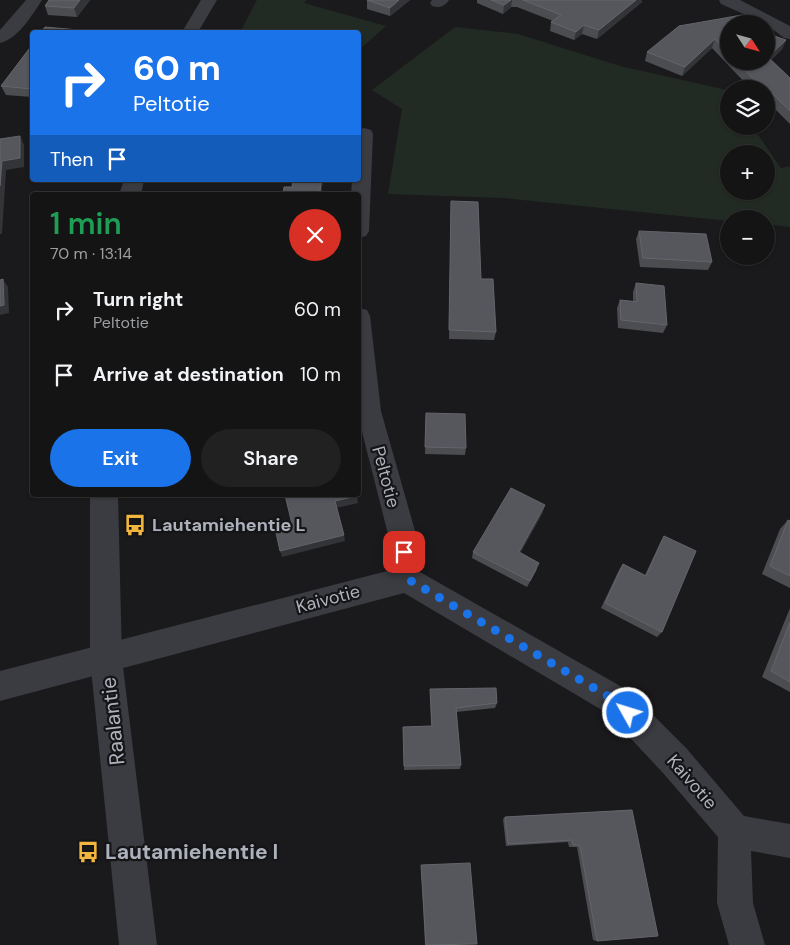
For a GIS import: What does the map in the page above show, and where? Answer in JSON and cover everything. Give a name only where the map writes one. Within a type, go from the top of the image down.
[{"type":"street","points":[[0,38],[13,27],[34,0]]},
{"type":"street","points":[[191,30],[209,0]]},
{"type":"street","points":[[727,0],[772,22],[790,34]]},
{"type":"street","points":[[361,192],[364,134]]},
{"type":"street","name":"Peltotie","points":[[361,335],[369,411],[402,538],[406,578]]},
{"type":"street","name":"Raalantie","points":[[104,497],[106,659],[138,945]]},
{"type":"street","name":"Kaivotie","points":[[0,686],[406,578],[618,702],[675,761],[735,831]]},
{"type":"street","points":[[747,945],[738,924],[732,893],[735,831],[790,841]]},
{"type":"shaded area","points":[[257,0],[307,0],[304,3],[386,26],[361,48],[361,30],[241,30]]},
{"type":"shaded area","points":[[455,27],[518,34],[620,66],[720,88],[720,135],[758,135],[765,145],[720,145],[720,200],[775,200],[775,159],[781,168],[790,166],[790,227],[775,225],[775,210],[720,210],[720,220],[504,198],[388,194],[402,109],[372,90]]},
{"type":"building","points":[[49,0],[80,0],[74,8],[45,6]]},
{"type":"building","points":[[367,0],[399,0],[390,8]]},
{"type":"building","points":[[491,0],[511,0],[504,5]]},
{"type":"building","points":[[523,0],[636,0],[599,30],[584,25],[576,32],[551,22],[561,15]]},
{"type":"building","points":[[720,19],[720,44],[715,39],[685,67],[647,52],[679,26]]},
{"type":"building","points":[[45,27],[79,30],[43,30]]},
{"type":"building","points":[[775,36],[786,40],[775,50]]},
{"type":"building","points":[[30,48],[30,89],[1,86]]},
{"type":"building","points":[[775,64],[790,78],[790,111],[775,96],[775,80],[754,80],[745,70],[775,70]]},
{"type":"building","points":[[20,136],[20,158],[2,161],[0,186],[0,139]]},
{"type":"building","points":[[293,182],[321,182],[320,191],[317,192],[283,192],[284,187],[292,187]]},
{"type":"building","points":[[451,201],[478,202],[481,279],[493,279],[496,332],[449,330]]},
{"type":"building","points":[[639,231],[706,234],[712,262],[643,258]]},
{"type":"building","points":[[3,279],[4,305],[0,306],[0,280]]},
{"type":"building","points":[[636,283],[664,286],[667,325],[621,320],[620,300],[637,302]]},
{"type":"building","points":[[426,413],[465,414],[466,448],[425,447]]},
{"type":"building","points":[[511,488],[545,505],[519,552],[539,563],[530,581],[473,552]]},
{"type":"building","points":[[285,497],[353,497],[335,501],[344,535],[280,551],[275,528],[292,524]]},
{"type":"building","points":[[788,520],[790,521],[790,576],[770,566]]},
{"type":"building","points":[[664,536],[696,551],[662,632],[605,603],[623,564],[646,576]]},
{"type":"building","points":[[790,622],[790,682],[771,671]]},
{"type":"building","points":[[496,688],[497,703],[456,708],[461,765],[404,766],[403,727],[432,726],[430,689]]},
{"type":"building","points":[[632,810],[658,936],[597,941],[580,845],[573,845],[572,840],[508,844],[505,817]]},
{"type":"building","points":[[470,863],[477,944],[426,945],[421,865]]},
{"type":"place","name":"Lautamiehentie L","points":[[135,525]]},
{"type":"place","name":"Lautamiehentie I","points":[[88,852]]},
{"type":"route","points":[[404,552],[406,578],[618,702],[628,713]]}]
